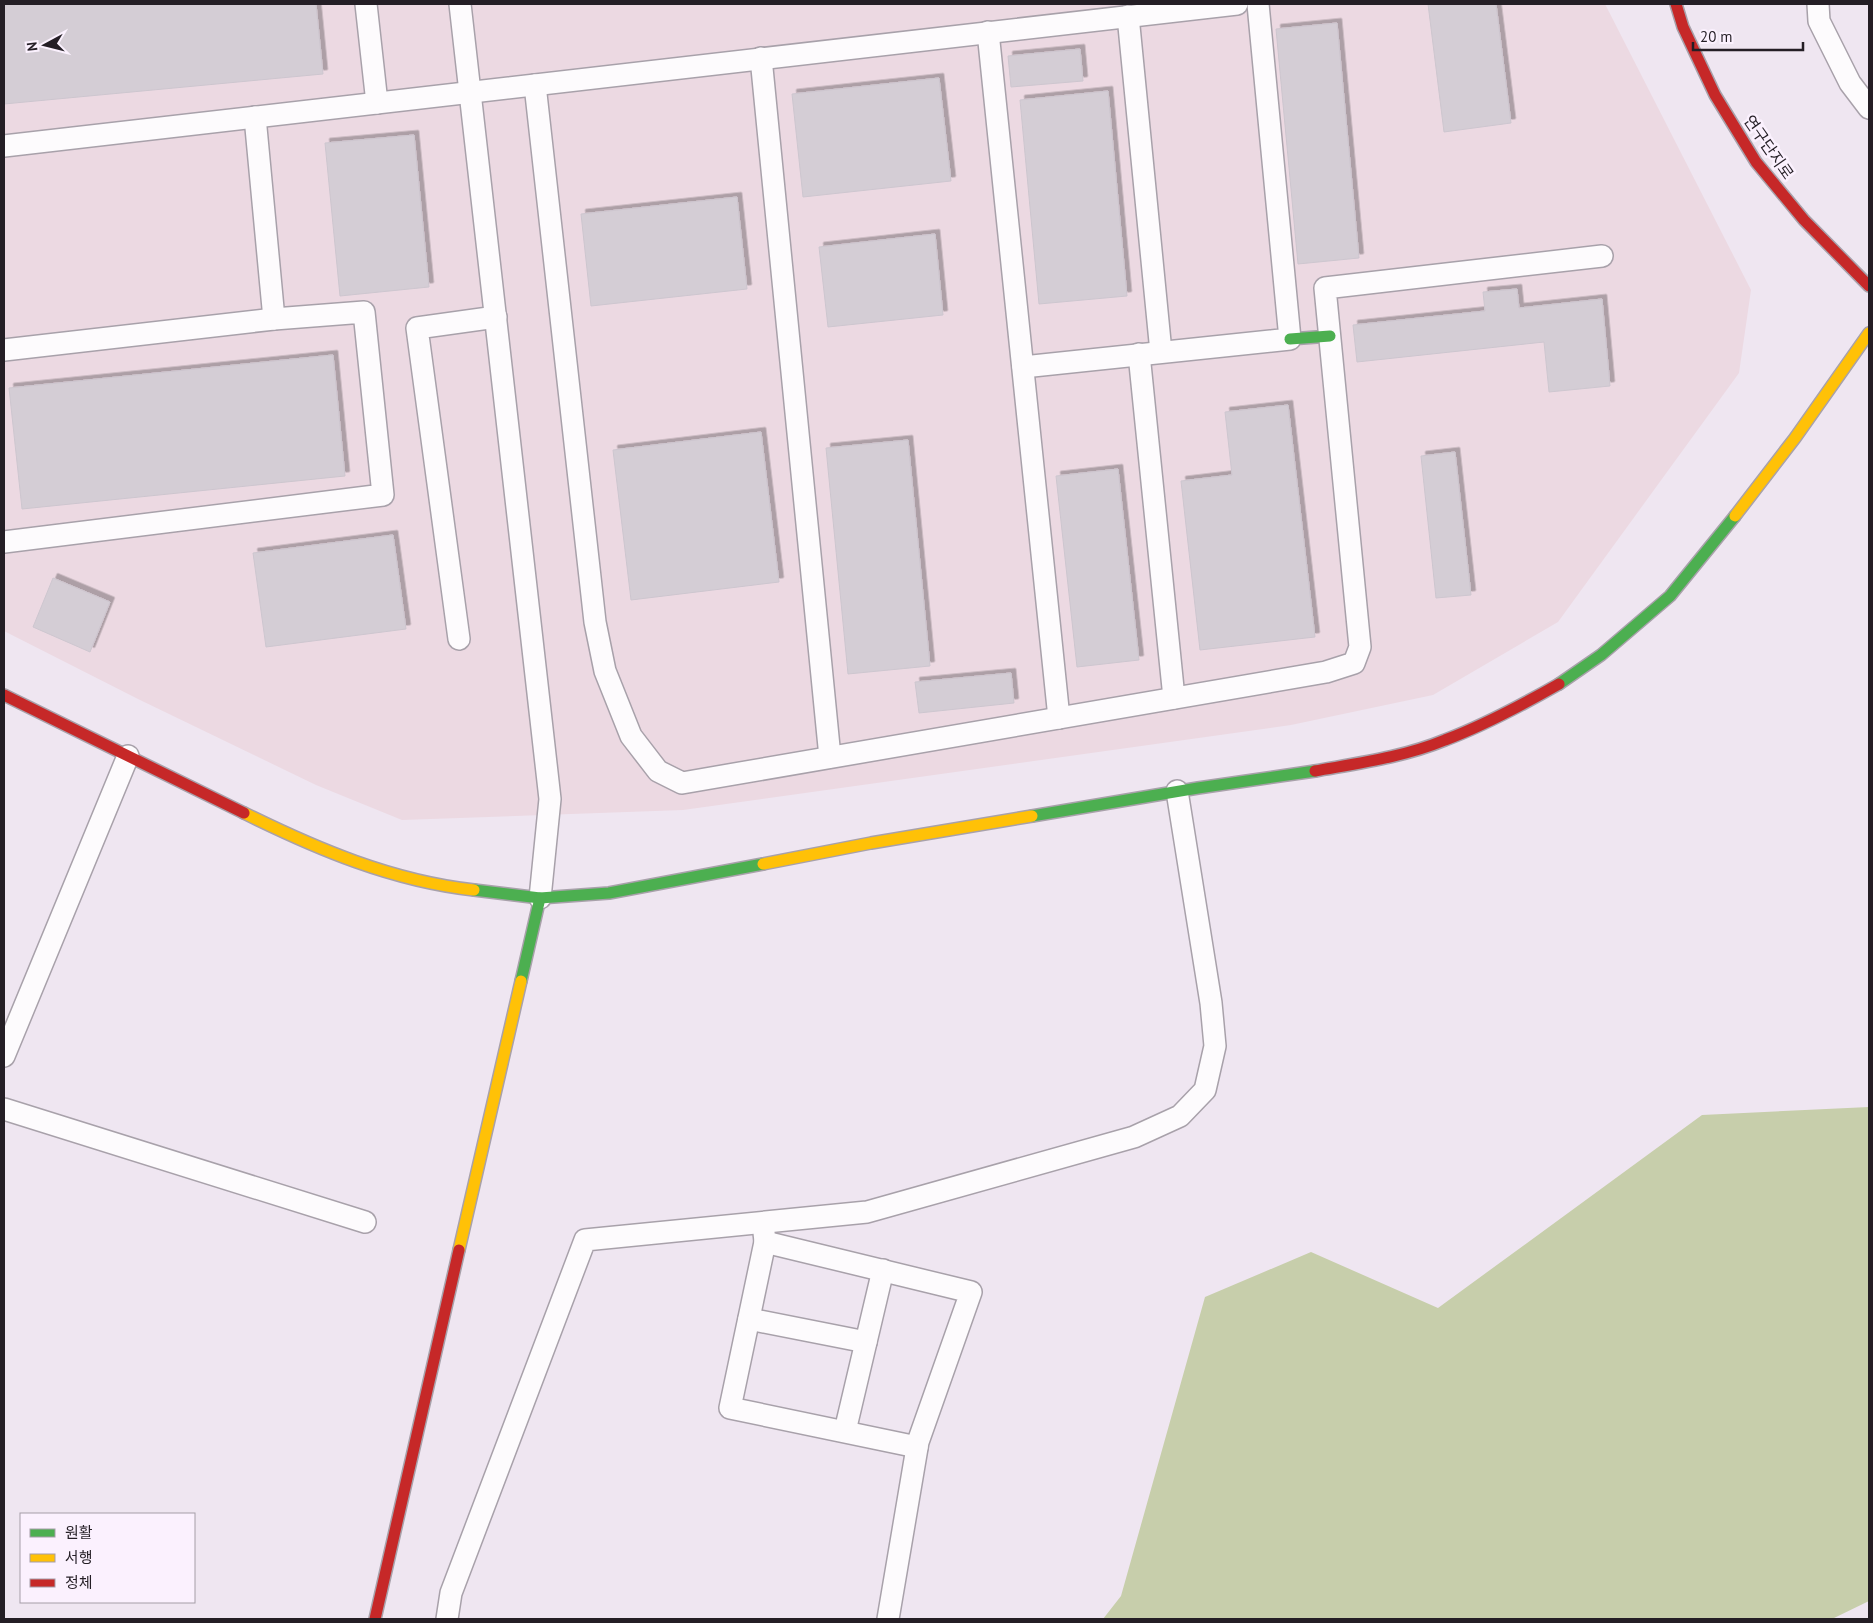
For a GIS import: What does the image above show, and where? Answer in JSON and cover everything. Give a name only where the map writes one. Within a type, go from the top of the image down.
[{"type":"street","name":"연구단지로","points":[[1676,4],[1683,27],[1714,95],[1756,162],[1804,220],[1869,286]]},
{"type":"street","points":[[4,695],[261,821],[340,857],[411,879],[462,889],[540,898],[609,893],[871,843],[1177,791],[1294,775],[1383,759],[1444,740],[1504,716],[1559,684],[1601,655],[1670,596],[1717,540],[1795,438],[1869,333]]},
{"type":"street","points":[[1290,339],[1330,336]]},
{"type":"street","points":[[374,1619],[540,898]]},
{"type":"lane","points":[[366,4],[377,103]]},
{"type":"lane","points":[[460,4],[550,799],[540,898]]},
{"type":"lane","points":[[4,146],[1237,4]]},
{"type":"lane","points":[[1023,367],[1290,339],[1258,4]]},
{"type":"lane","points":[[1818,4],[1819,21],[1850,83],[1869,108]]},
{"type":"lane","points":[[1128,16],[1161,352]]},
{"type":"lane","points":[[988,32],[1059,718]]},
{"type":"lane","points":[[761,58],[830,757]]},
{"type":"lane","points":[[535,85],[594,622],[605,671],[631,736],[658,771],[682,783],[1326,672],[1354,663],[1360,647],[1325,288],[1602,256]]},
{"type":"lane","points":[[255,117],[274,319]]},
{"type":"lane","points":[[4,350],[274,319],[364,312],[383,495],[4,542]]},
{"type":"lane","points":[[459,639],[417,328],[496,317]]},
{"type":"lane","points":[[1139,354],[1174,698]]},
{"type":"lane","points":[[4,1056],[128,756]]},
{"type":"lane","points":[[447,1619],[451,1593],[584,1240],[764,1232],[867,1212],[1134,1137],[1180,1116],[1205,1090],[1215,1046],[1211,1003],[1177,791]]},
{"type":"lane","points":[[4,1109],[365,1222]]},
{"type":"lane","points":[[764,1232],[883,1270],[971,1292],[917,1447],[888,1619]]},
{"type":"lane","points":[[764,1232],[749,1319],[730,1408],[917,1447]]},
{"type":"lane","points":[[845,1432],[883,1270]]},
{"type":"lane","points":[[749,1319],[866,1342]]},
{"type":"shaded area","points":[[4,4],[1605,4],[1751,290],[1739,373],[1558,622],[1433,695],[1291,725],[683,810],[402,820],[316,785],[138,699],[4,631]]},
{"type":"green space","points":[[1869,1107],[1869,1601],[1832,1619],[1103,1619],[1121,1596],[1205,1297],[1311,1252],[1438,1308],[1702,1115]]},
{"type":"building","points":[[4,4],[316,4],[323,74],[4,104]]},
{"type":"building","points":[[1428,4],[1496,4],[1511,123],[1444,132]]},
{"type":"building","points":[[1337,23],[1359,258],[1298,264],[1276,29]]},
{"type":"building","points":[[1080,49],[1083,81],[1011,87],[1008,56]]},
{"type":"building","points":[[939,78],[951,181],[803,197],[792,94]]},
{"type":"building","points":[[1108,91],[1127,296],[1039,304],[1020,100]]},
{"type":"building","points":[[414,135],[429,287],[340,296],[325,143]]},
{"type":"building","points":[[737,197],[747,289],[591,306],[581,214]]},
{"type":"building","points":[[935,234],[943,315],[828,327],[819,247]]},
{"type":"building","points":[[1517,289],[1519,308],[1602,299],[1610,386],[1549,392],[1544,342],[1357,362],[1353,325],[1485,311],[1483,292]]},
{"type":"building","points":[[333,355],[345,476],[22,509],[9,388]]},
{"type":"building","points":[[1288,405],[1315,637],[1200,650],[1181,481],[1232,475],[1225,412]]},
{"type":"building","points":[[761,432],[779,582],[631,600],[613,450]]},
{"type":"building","points":[[908,440],[930,666],[848,674],[826,448]]},
{"type":"building","points":[[1455,452],[1471,595],[1436,598],[1421,456]]},
{"type":"building","points":[[1118,469],[1139,660],[1077,667],[1056,476]]},
{"type":"building","points":[[393,535],[406,629],[266,647],[253,553]]},
{"type":"building","points":[[53,578],[110,602],[90,652],[33,627]]},
{"type":"building","points":[[1011,673],[1014,703],[919,713],[915,682]]},
{"type":"traffic: fast","points":[[1290,339],[1330,336]]},
{"type":"traffic: fast","points":[[1559,684],[1601,655],[1670,596],[1735,516]]},
{"type":"traffic: fast","points":[[1032,816],[1198,788],[1315,771]]},
{"type":"traffic: fast","points":[[474,890],[540,898],[609,893],[763,864]]},
{"type":"traffic: fast","points":[[521,981],[540,898]]},
{"type":"traffic: slow","points":[[1735,516],[1795,438],[1869,333]]},
{"type":"traffic: slow","points":[[244,813],[299,839],[356,862],[414,879],[474,890]]},
{"type":"traffic: slow","points":[[763,864],[871,843],[1032,816]]},
{"type":"traffic: slow","points":[[459,1250],[521,981]]},
{"type":"traffic: jam","points":[[1676,4],[1683,27],[1715,95],[1756,162],[1804,220],[1869,286]]},
{"type":"traffic: jam","points":[[1315,771],[1381,759],[1429,746],[1489,721],[1559,684]]},
{"type":"traffic: jam","points":[[4,695],[244,813]]},
{"type":"traffic: jam","points":[[375,1619],[459,1250]]}]
